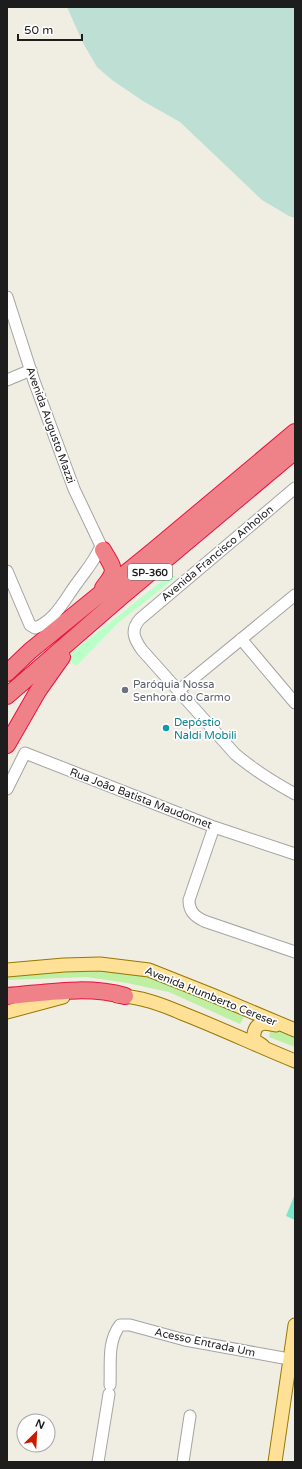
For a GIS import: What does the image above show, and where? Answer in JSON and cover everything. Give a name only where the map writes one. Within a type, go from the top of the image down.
[{"type":"highway","name":"SP-360","points":[[7,672],[30,651],[153,551],[295,432]]},
{"type":"highway","name":"SP-360","points":[[7,696],[127,592],[295,451]]},
{"type":"highway","points":[[102,548],[117,559],[130,559],[153,551]]},
{"type":"highway","points":[[82,609],[102,589],[113,575],[114,569],[102,548]]},
{"type":"highway","points":[[7,746],[38,691],[74,638]]},
{"type":"highway","points":[[7,996],[77,990],[100,990],[125,996]]},
{"type":"main road","name":"Avenida Humberto Cereser","points":[[7,970],[64,965],[100,964],[149,970],[212,994],[295,1030]]},
{"type":"main road","points":[[7,1012],[54,998],[70,996],[125,996],[158,1004],[200,1020],[295,1061]]},
{"type":"main road","points":[[269,1050],[255,1040],[253,1035],[259,1025],[272,1024],[295,1030]]},
{"type":"main road","points":[[275,1462],[295,1325]]},
{"type":"street","name":"Avenida Augusto Mazzi","points":[[7,297],[31,370],[74,489],[102,548]]},
{"type":"street","points":[[7,380],[31,370]]},
{"type":"street","name":"Avenida Francisco Anholon","points":[[178,691],[136,642],[133,634],[134,629],[140,619],[295,488]]},
{"type":"street","points":[[7,571],[30,625],[34,628],[42,626],[60,609],[77,583],[94,562],[102,548]]},
{"type":"street","points":[[295,595],[178,691],[235,754],[268,780],[295,794]]},
{"type":"street","points":[[241,639],[295,703]]},
{"type":"street","name":"Rua João Batista Maudonnet","points":[[7,789],[25,753],[214,827],[295,854]]},
{"type":"street","points":[[214,827],[189,900],[189,906],[192,913],[197,918],[204,921],[295,952]]},
{"type":"street","name":"Acesso Entrada Um","points":[[98,1462],[110,1390],[111,1341],[120,1325],[130,1325],[185,1340],[289,1359]]},
{"type":"street","points":[[183,1462],[190,1416]]},
{"type":"green space","points":[[171,574],[176,577],[118,623],[76,666],[65,658]]},
{"type":"green space","points":[[78,969],[145,973],[241,1011],[244,1017],[240,1024],[169,992],[127,983],[87,977],[7,980],[7,974]]},
{"type":"green space","points":[[271,1028],[295,1038],[295,1047],[269,1037]]},
{"type":"green space","points":[[295,1194],[295,1220],[286,1216]]},
{"type":"shaded area","points":[[67,7],[295,7],[295,218],[262,200],[180,122],[143,101],[112,80],[97,67],[83,43]]},
{"type":"place","name":"Paróquia Nossa Senhora do Carmo","points":[[125,690]]},
{"type":"place","name":"Depóstio Naldi Mobili","points":[[166,728]]}]
